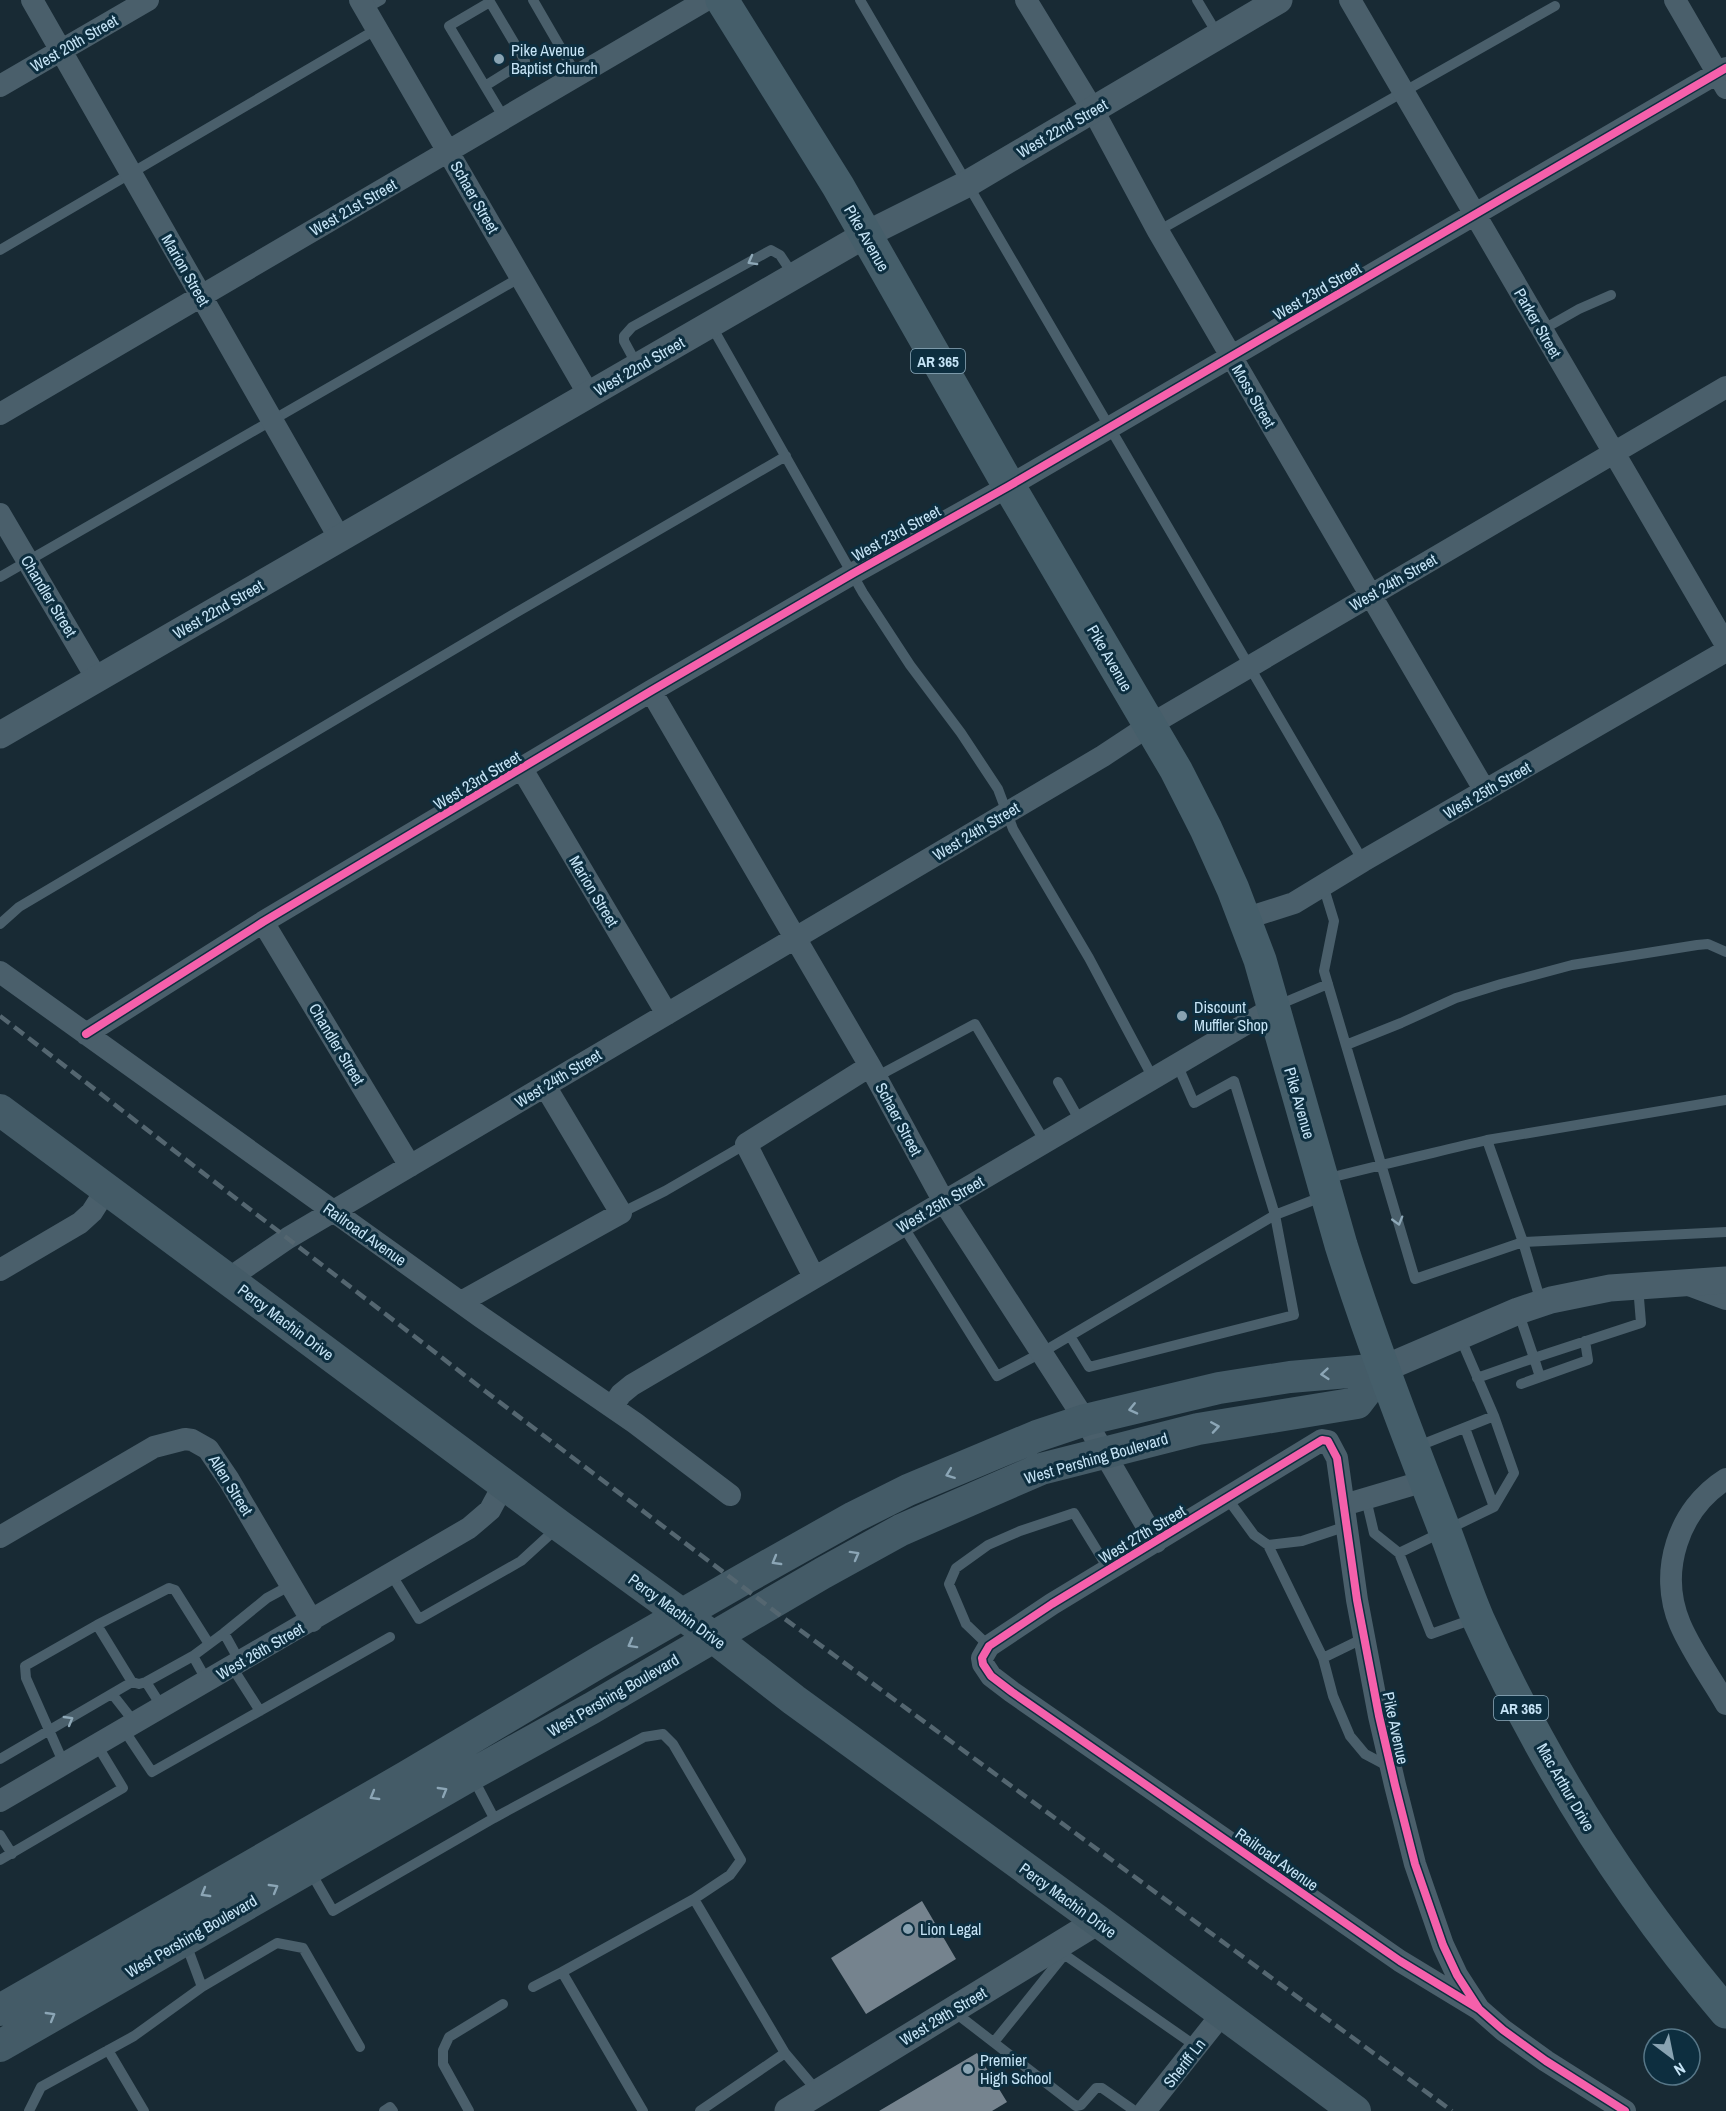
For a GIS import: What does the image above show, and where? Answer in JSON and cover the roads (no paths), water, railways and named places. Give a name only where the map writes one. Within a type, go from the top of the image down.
[{"type":"main road","name":"Pike Avenue","points":[[722,0],[838,186],[1009,486],[1176,770],[1206,829],[1233,889],[1260,960],[1347,1266],[1383,1369]]},
{"type":"main road","name":"Percy Machin Drive","points":[[0,1110],[713,1637],[794,1700],[1355,2111]]},
{"type":"main road","name":"West Pershing Boulevard","points":[[0,2010],[406,1777],[601,1661],[854,1517],[908,1490],[1037,1436],[1085,1420],[1219,1388],[1290,1377],[1383,1369]]},
{"type":"main road","name":"West Pershing Boulevard","points":[[0,2046],[901,1530],[1041,1470],[1198,1429],[1357,1403],[1383,1369]]},
{"type":"main road","name":"Mac Arthur Drive","points":[[1383,1369],[1477,1618],[1520,1706],[1563,1784],[1599,1842],[1651,1918],[1726,2012]]},
{"type":"street","name":"Marion Street","points":[[32,0],[339,539]]},
{"type":"street","name":"West 20th Street","points":[[0,86],[148,0]]},
{"type":"street","name":"West 21st Street","points":[[0,414],[706,0]]},
{"type":"street","name":"Moss Street","points":[[1026,0],[1093,110],[1158,231],[1485,791]]},
{"type":"street","name":"West 22nd Street","points":[[0,735],[794,276],[866,235],[967,184],[1279,0]]},
{"type":"street","name":"Parker Street","points":[[1350,0],[1726,645]]},
{"type":"street","points":[[1675,0],[1723,76]]},
{"type":"street","name":"Schaer Street","points":[[369,3],[377,29],[589,395]]},
{"type":"street","name":"West 23rd Street","points":[[86,1034],[263,921],[651,691],[1009,486],[1474,214],[1723,76]]},
{"type":"street","name":"West 24th Street","points":[[228,1279],[288,1238],[1103,756],[1149,725],[1726,387]]},
{"type":"street","name":"Chandler Street","points":[[0,514],[98,679]]},
{"type":"street","name":"West 25th Street","points":[[1244,919],[1294,903],[1726,651]]},
{"type":"street","name":"Schaer Street","points":[[651,691],[873,1072],[944,1202],[1085,1420],[1156,1542]]},
{"type":"street","name":"Marion Street","points":[[522,769],[667,1014]]},
{"type":"street","name":"Chandler Street","points":[[263,921],[410,1166]]},
{"type":"street","name":"Railroad Avenue","points":[[0,972],[461,1302],[612,1407],[730,1496]]},
{"type":"street","name":"West 25th Street","points":[[612,1407],[621,1394],[632,1385],[1273,1008]]},
{"type":"street","points":[[814,1277],[746,1144],[873,1072]]},
{"type":"street","points":[[461,1302],[621,1213],[545,1086]]},
{"type":"street","points":[[0,1270],[80,1223],[92,1212],[106,1190]]},
{"type":"street","name":"West Pershing Boulevard","points":[[1383,1369],[1530,1307],[1585,1292],[1726,1280]]},
{"type":"street","points":[[1682,1282],[1726,1299]]},
{"type":"street","name":"Allen Street","points":[[0,1538],[161,1444],[185,1439],[203,1445],[229,1480],[312,1621]]},
{"type":"street","name":"West 27th Street","points":[[986,1655],[1052,1604],[1322,1440],[1328,1441]]},
{"type":"street","name":"Pike Avenue","points":[[1328,1441],[1337,1458],[1364,1638],[1390,1762],[1415,1864],[1434,1922],[1457,1975],[1479,2009]]},
{"type":"street","points":[[1726,1479],[1698,1502],[1683,1526],[1672,1563],[1671,1580],[1680,1622],[1726,1704]]},
{"type":"street","points":[[1345,1516],[1366,1499],[1425,1481]]},
{"type":"street","name":"West 26th Street","points":[[3,1794],[64,1764],[469,1528],[490,1510],[504,1484]]},
{"type":"street","name":"Railroad Avenue","points":[[986,1655],[991,1676],[1012,1692],[1400,1961],[1479,2009],[1503,2030],[1560,2070],[1625,2111]]},
{"type":"street","name":"West 29th Street","points":[[788,2111],[952,2010],[1059,1951],[1098,1921]]},
{"type":"street","name":"Sheriff Ln","points":[[1145,2111],[1222,2014]]},
{"type":"lane","points":[[533,0],[577,76]]},
{"type":"lane","points":[[860,0],[1363,861]]},
{"type":"lane","points":[[1197,0],[1218,35]]},
{"type":"lane","points":[[485,86],[525,61],[490,2],[449,26],[504,118]]},
{"type":"lane","points":[[1158,231],[1555,6]]},
{"type":"lane","points":[[0,250],[377,29]]},
{"type":"lane","points":[[638,366],[624,341],[627,332],[632,327],[771,250],[780,255],[794,276]]},
{"type":"lane","points":[[0,577],[521,276]]},
{"type":"lane","points":[[1542,330],[1579,309],[1611,296]]},
{"type":"lane","points":[[711,325],[852,574],[910,665],[961,733],[998,789],[1012,829],[1089,958],[1153,1078]]},
{"type":"lane","points":[[0,924],[19,907],[128,841],[786,456]]},
{"type":"lane","points":[[1323,885],[1334,921],[1324,971],[1414,1279],[1523,1242],[1726,1232]]},
{"type":"lane","points":[[1346,1045],[1456,998],[1572,965],[1708,944],[1726,952]]},
{"type":"lane","points":[[1273,1008],[1328,984]]},
{"type":"lane","points":[[873,1072],[975,1024],[1045,1142]]},
{"type":"lane","points":[[1070,1336],[1089,1367],[1294,1315],[1275,1215],[1234,1081],[1194,1103],[1177,1064]]},
{"type":"lane","points":[[1058,1083],[1080,1122]]},
{"type":"lane","points":[[903,1226],[997,1376],[1041,1353],[1324,1187],[1381,1165],[1487,1140],[1726,1100]]},
{"type":"lane","points":[[1487,1140],[1523,1242],[1534,1358],[1539,1377]]},
{"type":"lane","points":[[621,1213],[665,1191],[746,1144]]},
{"type":"lane","points":[[1477,1378],[1641,1323],[1638,1286]]},
{"type":"lane","points":[[1399,1553],[1494,1507],[1514,1473],[1494,1416],[1490,1396],[1477,1378],[1460,1336]]},
{"type":"lane","points":[[1521,1384],[1588,1360],[1585,1341]]},
{"type":"lane","points":[[1413,1448],[1494,1416]]},
{"type":"lane","points":[[1464,1428],[1494,1507]]},
{"type":"lane","points":[[1227,1498],[1254,1535],[1268,1545],[1323,1658],[1333,1696],[1350,1736],[1365,1754],[1382,1762],[1390,1762]]},
{"type":"lane","points":[[1366,1499],[1374,1533],[1399,1553],[1431,1634],[1477,1618]]},
{"type":"lane","points":[[986,1655],[966,1624],[949,1584],[956,1568],[988,1545],[1020,1531],[1074,1513],[1108,1570]]},
{"type":"lane","points":[[1268,1545],[1302,1541],[1345,1516]]},
{"type":"lane","points":[[391,1574],[419,1619],[521,1561],[560,1526]]},
{"type":"lane","points":[[0,1759],[132,1683],[146,1682],[193,1656],[267,1598],[291,1585]]},
{"type":"lane","points":[[64,1764],[26,1678],[25,1666],[97,1624],[164,1589],[172,1588],[209,1644]]},
{"type":"lane","points":[[97,1624],[132,1683]]},
{"type":"lane","points":[[224,1633],[236,1665],[260,1711]]},
{"type":"lane","points":[[112,1695],[152,1772],[390,1637]]},
{"type":"lane","points":[[1323,1658],[1364,1638]]},
{"type":"lane","points":[[193,1656],[207,1681]]},
{"type":"lane","points":[[146,1682],[162,1708]]},
{"type":"lane","points":[[309,1868],[333,1911],[494,1818],[644,1737],[663,1734],[673,1744],[741,1860],[730,1875],[694,1899],[533,1988]]},
{"type":"lane","points":[[0,1860],[123,1788],[97,1745]]},
{"type":"lane","points":[[471,1775],[494,1818]]},
{"type":"lane","points":[[0,1836],[12,1854]]},
{"type":"lane","points":[[694,1899],[785,2053],[818,2092]]},
{"type":"lane","points":[[182,1940],[202,1987]]},
{"type":"lane","points":[[29,2111],[41,2087],[134,2036],[202,1987],[277,1943],[303,1948],[360,2047]]},
{"type":"lane","points":[[994,2042],[1059,1951],[1197,2047]]},
{"type":"lane","points":[[562,1972],[643,2111]]},
{"type":"lane","points":[[469,2111],[443,2064],[443,2050],[449,2037],[503,2004]]},
{"type":"lane","points":[[952,2010],[1076,2106],[1081,2105],[1096,2088],[1102,2088],[1135,2111]]},
{"type":"lane","points":[[108,2050],[144,2111]]},
{"type":"lane","points":[[700,2111],[785,2053]]},
{"type":"lane","points":[[384,2111],[390,2107],[393,2111]]},
{"type":"railway","points":[[0,1016],[485,1391],[785,1619],[1452,2111]]},
{"type":"place","name":"Pike Avenue Baptist Church","points":[[499,59]]},
{"type":"place","name":"Discount Muffler Shop","points":[[1182,1016]]},
{"type":"place","name":"Lion Legal","points":[[908,1929]]},
{"type":"place","name":"Premier High School","points":[[968,2069]]}]
